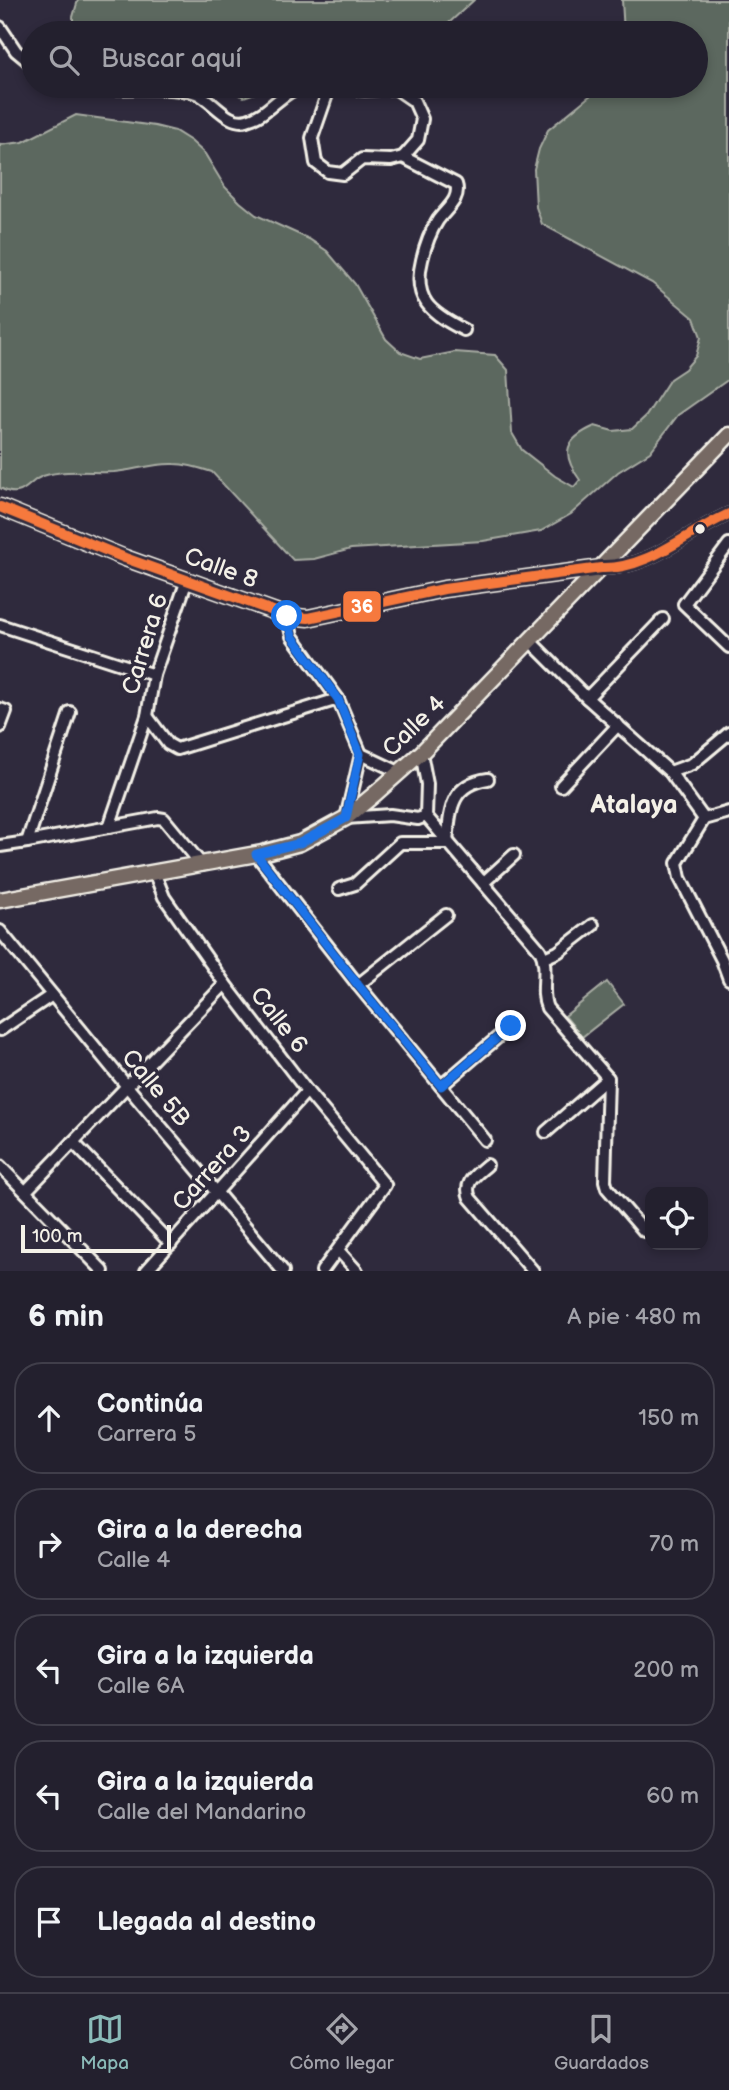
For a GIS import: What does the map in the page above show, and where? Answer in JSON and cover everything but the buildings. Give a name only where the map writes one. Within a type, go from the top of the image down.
[{"type":"main road","name":"Calle 4","points":[[0,900],[256,854],[300,843],[346,818],[421,753],[729,435]]},
{"type":"main road","name":"Calle 8","points":[[0,507],[125,558],[287,616],[308,618],[444,589],[601,568]]},
{"type":"street","points":[[0,27],[21,55]]},
{"type":"street","points":[[203,98],[234,121],[247,121],[280,98]]},
{"type":"street","points":[[326,98],[312,138],[316,163],[328,172],[343,174],[362,159],[391,160],[402,157],[418,140],[422,120],[414,101],[410,98]]},
{"type":"street","points":[[402,157],[456,184],[456,198],[436,223],[424,250],[417,278],[426,304],[443,319],[464,330]]},
{"type":"street","points":[[601,568],[634,564],[728,516]]},
{"type":"street","points":[[728,644],[684,604],[729,544]]},
{"type":"street","name":"Carrera 6","points":[[187,580],[154,675],[147,716],[168,744],[177,749],[338,699]]},
{"type":"street","points":[[287,616],[292,636],[338,699],[360,754],[346,818],[390,815],[418,820],[426,816]]},
{"type":"street","points":[[587,698],[663,620]]},
{"type":"street","points":[[0,625],[154,675]]},
{"type":"street","points":[[530,641],[587,698],[670,772],[704,819]]},
{"type":"street","points":[[0,709],[6,711],[0,727]]},
{"type":"street","points":[[27,842],[70,712]]},
{"type":"street","points":[[109,827],[147,716]]},
{"type":"street","points":[[561,786],[618,725]]},
{"type":"street","points":[[670,772],[692,764],[729,733]]},
{"type":"street","points":[[421,753],[427,783],[426,816],[544,958],[543,994],[547,1008],[608,1078],[605,1181],[607,1188],[644,1231]]},
{"type":"street","points":[[360,754],[399,772]]},
{"type":"street","points":[[447,843],[454,800],[476,780],[488,779]]},
{"type":"street","points":[[729,812],[704,819],[677,863],[680,878],[729,979]]},
{"type":"street","points":[[0,846],[158,818],[164,819],[202,865]]},
{"type":"street","points":[[339,889],[355,884],[400,843],[447,843]]},
{"type":"street","points":[[256,854],[358,985],[485,1140]]},
{"type":"street","points":[[483,883],[514,855]]},
{"type":"street","name":"Calle 6","points":[[154,872],[164,897],[225,984],[307,1091],[385,1185],[338,1250]]},
{"type":"street","points":[[358,985],[446,915]]},
{"type":"street","points":[[544,958],[558,952],[593,925]]},
{"type":"street","name":"Calle 5B","points":[[0,931],[283,1271]]},
{"type":"street","points":[[26,1191],[225,984]]},
{"type":"street","points":[[0,1030],[52,995]]},
{"type":"street","points":[[441,1086],[511,1026]]},
{"type":"street","points":[[546,1132],[608,1078]]},
{"type":"street","name":"Carrera 3","points":[[146,1271],[218,1194],[307,1091]]},
{"type":"street","points":[[73,1142],[172,1244]]},
{"type":"street","points":[[487,1165],[468,1182],[470,1198],[533,1271]]},
{"type":"street","points":[[0,1166],[103,1271]]},
{"type":"street","points":[[323,1271],[338,1250],[357,1271]]},
{"type":"green space","points":[[78,0],[474,0],[451,21],[73,21]]},
{"type":"green space","points":[[622,0],[729,0],[729,379],[678,415],[650,452],[618,472],[571,514],[541,531],[483,541],[351,549],[314,559],[293,560],[212,472],[193,467],[167,464],[114,472],[60,473],[38,478],[20,491],[0,488],[0,145],[23,142],[76,115],[155,126],[175,131],[191,141],[205,154],[225,187],[256,215],[309,239],[327,251],[355,284],[386,339],[400,352],[420,359],[455,352],[495,355],[508,370],[512,433],[522,450],[574,487],[580,480],[568,454],[577,436],[595,426],[613,431],[632,429],[646,416],[670,379],[685,369],[696,356],[701,337],[694,318],[652,283],[542,224],[536,207],[534,169],[539,149],[548,130],[587,98],[708,98],[708,21],[623,21]]},
{"type":"green space","points":[[607,982],[624,1004],[582,1037],[565,1016]]},
{"type":"transit line","name":"36","points":[[0,507],[125,558],[287,616],[308,618],[444,589],[635,563],[729,514]]},
{"type":"district","name":"Atalaya","points":[[634,805]]},
{"type":"route","points":[[287,616],[292,636],[338,699],[360,754],[346,818],[300,843],[256,854],[441,1086],[511,1026]]}]
